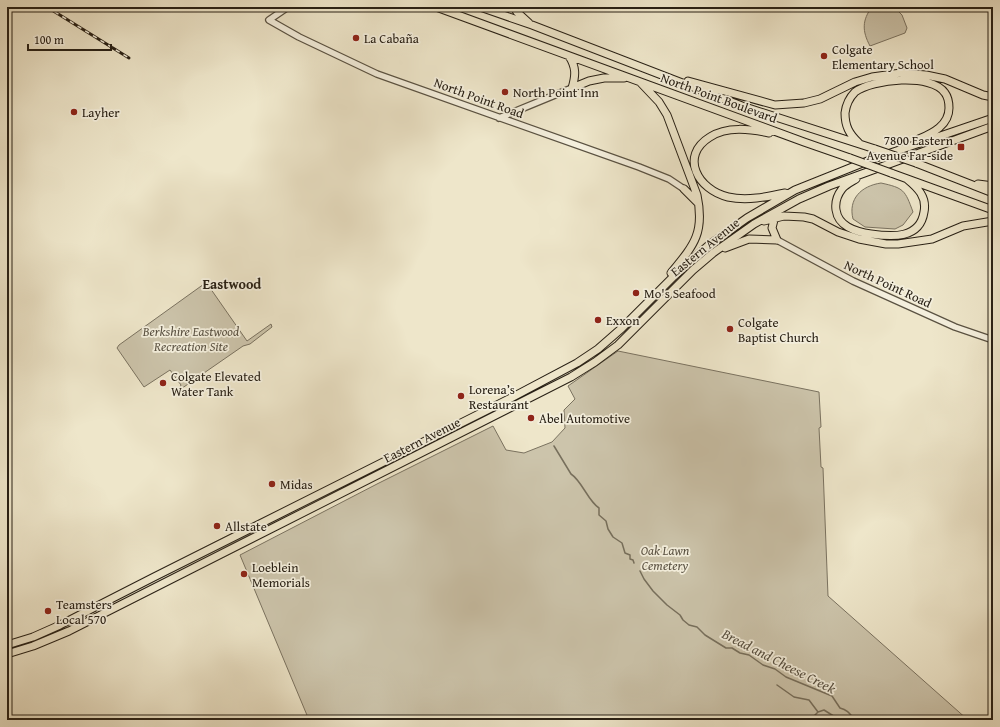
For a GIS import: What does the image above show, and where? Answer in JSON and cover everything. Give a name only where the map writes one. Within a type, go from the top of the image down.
[{"type":"main road","name":"North Point Boulevard","points":[[436,7],[993,210]]},
{"type":"main road","name":"North Point Boulevard","points":[[480,7],[532,25],[742,106],[916,163],[993,193]]},
{"type":"main road","points":[[514,7],[517,12],[532,25]]},
{"type":"main road","points":[[569,56],[575,69],[576,77],[572,88]]},
{"type":"main road","points":[[646,69],[775,105],[804,103],[820,99],[855,82],[872,77],[901,73],[926,75],[945,79],[983,95],[993,97]]},
{"type":"main road","points":[[572,88],[604,78],[632,79]]},
{"type":"main road","points":[[870,160],[929,135],[939,128],[949,112],[946,93],[934,84],[907,80],[877,83],[864,87],[855,92],[846,106],[845,121],[850,135],[859,143],[872,149]]},
{"type":"main road","points":[[640,82],[659,102],[667,115],[695,190],[699,205],[700,222],[694,243],[689,252],[671,273],[663,286]]},
{"type":"main road","name":"Eastern Avenue","points":[[7,644],[33,637],[60,625],[508,400],[577,363],[598,349],[622,328],[663,286],[689,262],[728,230],[759,210],[795,190],[870,160],[993,118]]},
{"type":"main road","name":"Eastern Avenue","points":[[7,654],[50,640],[69,631],[512,408],[582,370],[605,355],[629,335],[680,282],[713,253],[754,224],[779,209],[829,186],[993,127]]},
{"type":"main road","points":[[795,190],[761,198],[742,199],[721,195],[710,189],[701,181],[696,171],[695,160],[698,149],[705,141],[710,137],[724,132],[745,129],[804,142]]},
{"type":"main road","points":[[872,170],[844,186],[837,199],[837,216],[846,226],[853,230],[878,235],[898,236],[911,232],[918,226],[924,212],[924,200],[918,187],[907,179]]},
{"type":"main road","points":[[970,184],[993,186]]},
{"type":"main road","points":[[684,190],[699,205]]},
{"type":"main road","points":[[713,253],[740,241],[749,239],[777,240],[772,228],[773,219],[779,209]]},
{"type":"main road","points":[[754,224],[784,216],[804,217],[813,219],[853,238],[886,244],[898,244],[932,239],[963,226],[993,221]]},
{"type":"main road","points":[[577,363],[582,370]]},
{"type":"main road","points":[[508,400],[512,408]]},
{"type":"main road","points":[[198,555],[202,564]]},
{"type":"main road","points":[[15,652],[18,646],[47,635],[60,625]]},
{"type":"street","name":"North Point Road","points":[[288,7],[269,20],[377,74],[639,167],[669,180],[684,190]]},
{"type":"street","points":[[499,118],[572,88]]},
{"type":"street","name":"North Point Road","points":[[777,240],[853,281],[955,327],[993,340]]},
{"type":"green space","points":[[872,7],[894,7],[902,15],[907,28],[905,33],[870,46],[864,26],[866,16]]},
{"type":"green space","points":[[881,183],[903,191],[913,212],[903,225],[895,229],[865,227],[853,219],[852,205],[854,200],[862,190]]},
{"type":"green space","name":"Berkshire Eastwood Recreation Site","points":[[204,284],[208,285],[247,341],[271,324],[272,327],[250,344],[243,346],[178,391],[181,385],[170,370],[144,387],[117,348],[119,345]]},
{"type":"green space","name":"Oak Lawn Cemetery","points":[[618,351],[819,392],[821,427],[819,428],[821,467],[823,468],[828,596],[968,720],[309,720],[240,555],[493,426],[506,450],[524,453],[552,442],[565,428],[564,410],[575,399],[568,386]]},
{"type":"waterway","name":"Bread and Cheese Creek","points":[[554,446],[571,474],[599,508],[599,515],[606,521],[608,529],[613,537],[622,543],[625,553],[630,555],[630,559],[633,560],[634,563]]},
{"type":"waterway","name":"Bread and Cheese Creek","points":[[640,571],[653,591],[689,625],[697,627],[705,635],[726,648],[732,648],[740,653],[749,655],[763,665],[775,669],[786,677],[832,696],[840,708],[847,711],[855,720]]},
{"type":"waterway","name":"Bread and Cheese Creek","points":[[777,685],[794,697],[809,700],[818,712]]},
{"type":"waterway","name":"Bread and Cheese Creek","points":[[810,720],[818,712],[824,710],[840,720]]},
{"type":"railway","points":[[47,7],[129,58]]},
{"type":"place","name":"La Cabaña","points":[[356,38]]},
{"type":"place","name":"Colgate Elementary School","points":[[824,56]]},
{"type":"place","name":"North Point Inn","points":[[505,92]]},
{"type":"place","name":"Layher","points":[[74,112]]},
{"type":"place","name":"7800 Eastern Avenue Far-side","points":[[961,147]]},
{"type":"place","name":"Mo's Seafood","points":[[636,293]]},
{"type":"place","name":"Exxon","points":[[598,320]]},
{"type":"place","name":"Colgate Baptist Church","points":[[730,329]]},
{"type":"place","name":"Colgate Elevated Water Tank","points":[[163,383]]},
{"type":"place","name":"Lorena’s Restaurant","points":[[461,396]]},
{"type":"place","name":"Abel Automotive","points":[[531,418]]},
{"type":"place","name":"Midas","points":[[272,484]]},
{"type":"place","name":"Allstate","points":[[217,526]]},
{"type":"place","name":"Loeblein Memorials","points":[[244,574]]},
{"type":"place","name":"Teamsters Local 570","points":[[48,611]]},
{"type":"district","name":"Eastwood","points":[[232,284]]}]
